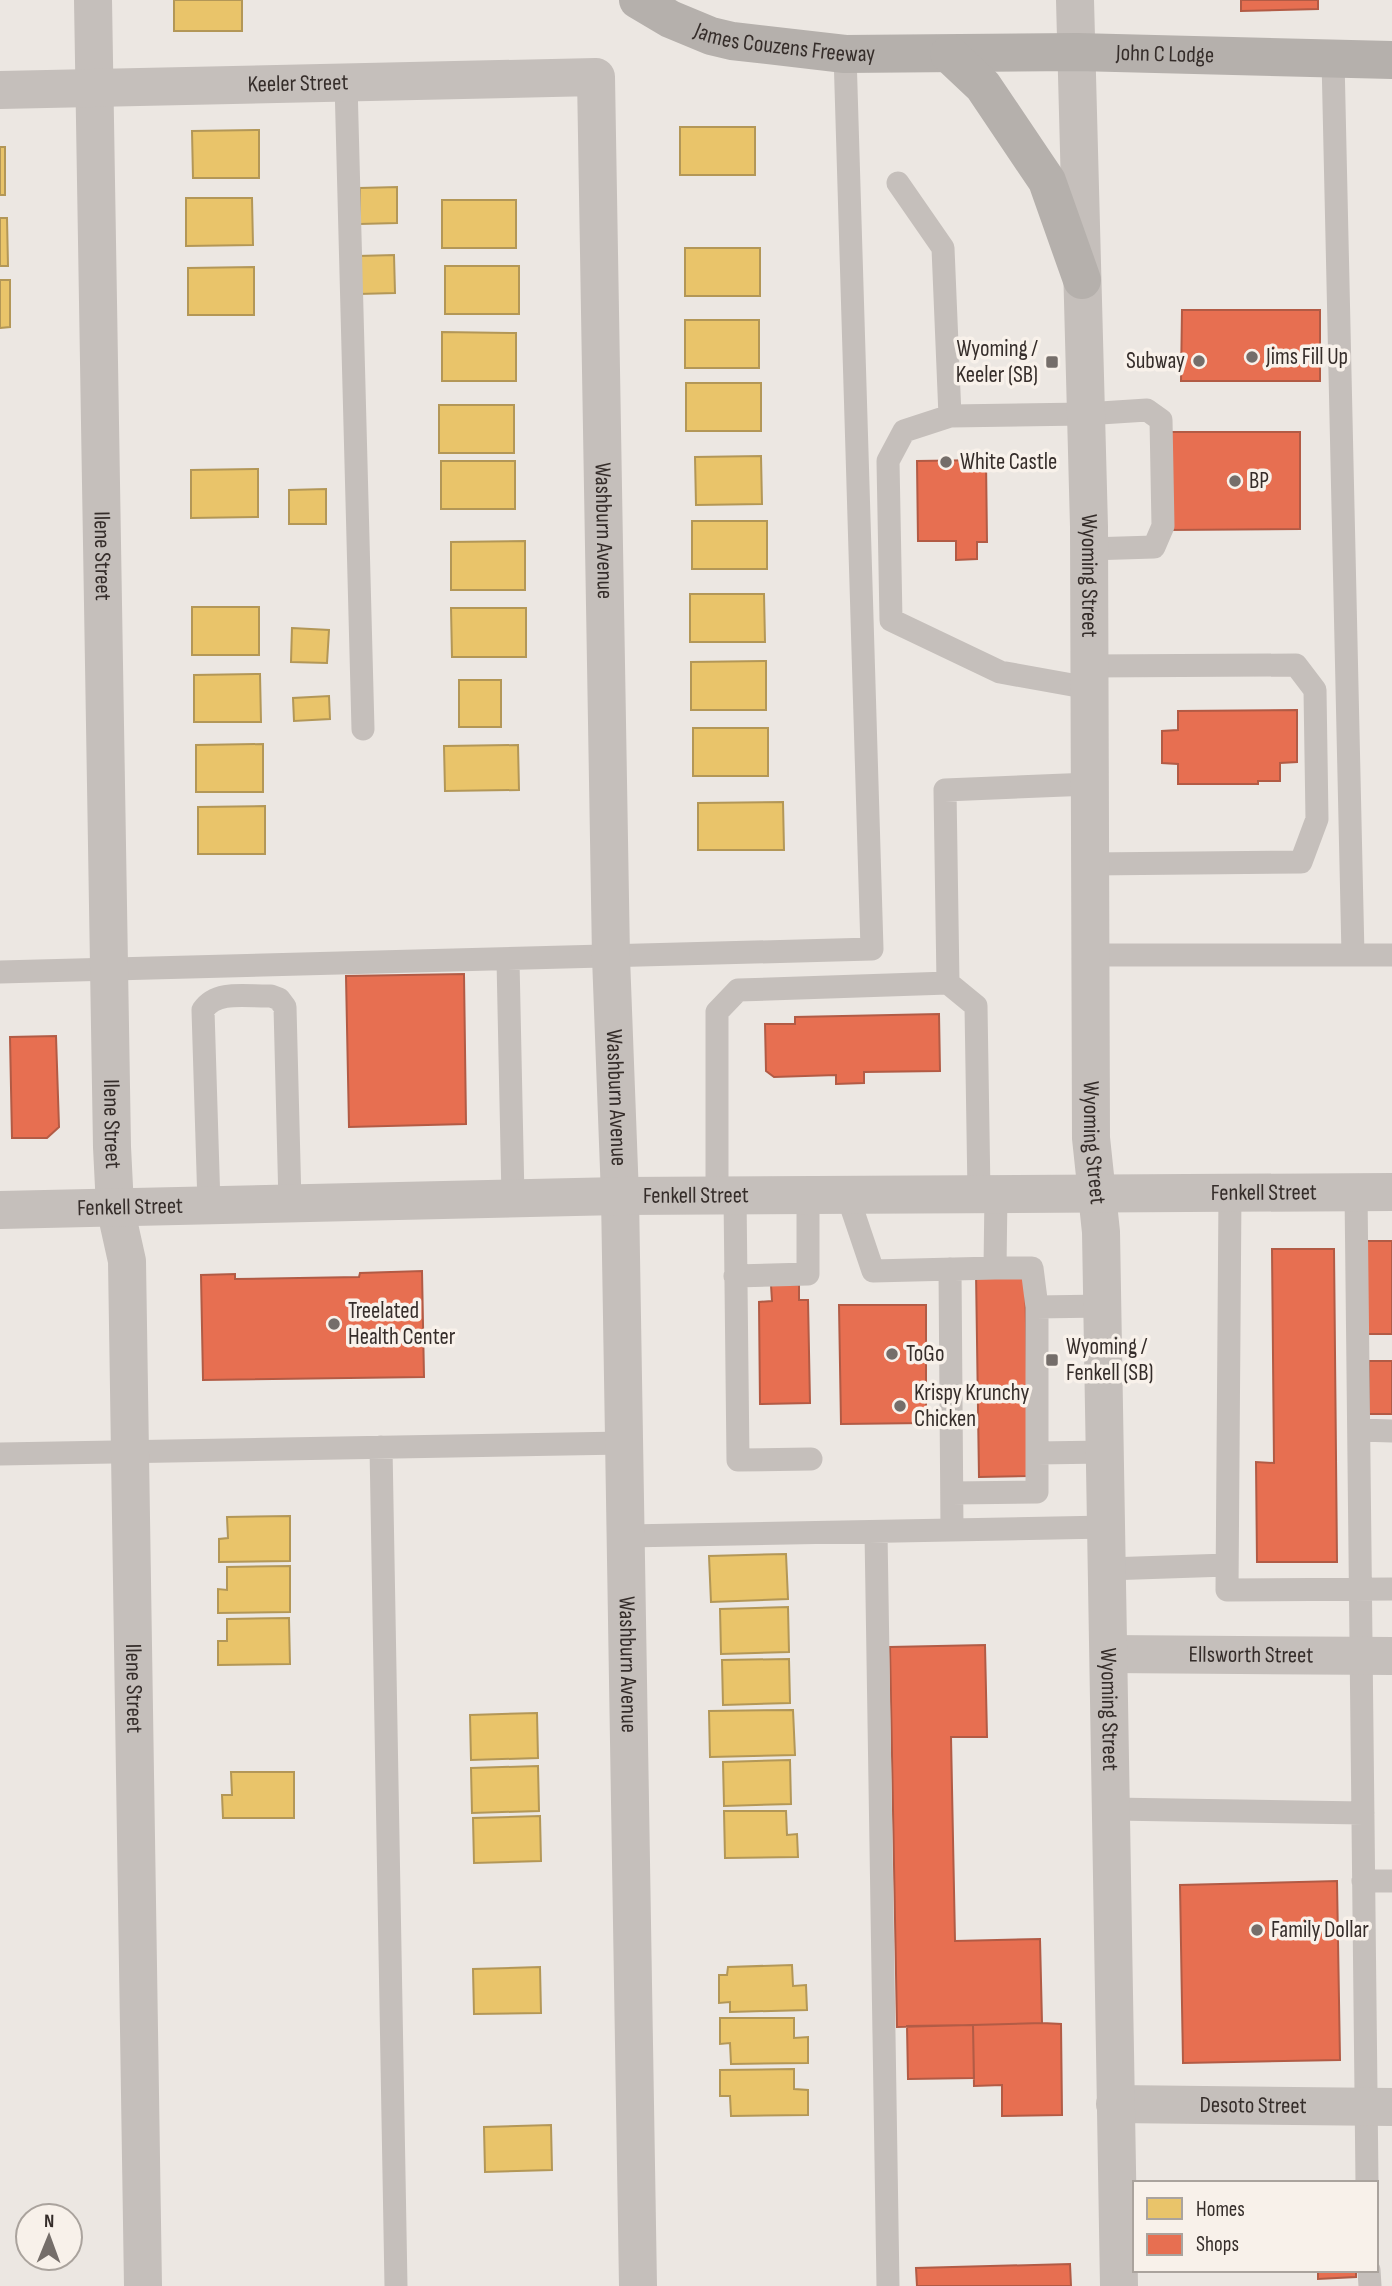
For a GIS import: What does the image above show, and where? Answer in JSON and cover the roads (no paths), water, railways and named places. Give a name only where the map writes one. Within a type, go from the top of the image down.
[{"type":"main road","name":"James Couzens Freeway","points":[[638,0],[670,19],[711,36],[732,41],[845,54],[945,54]]},
{"type":"main road","name":"John C Lodge","points":[[945,54],[1077,52],[1392,60]]},
{"type":"main road","points":[[945,54],[983,86],[1047,181],[1082,280]]},
{"type":"street","name":"Ilene Street","points":[[93,0],[112,1147],[115,1207],[127,1261],[143,2286]]},
{"type":"street","name":"Wyoming Street","points":[[1075,0],[1089,549],[1091,1138],[1101,1232],[1103,1306],[1119,2286]]},
{"type":"street","name":"Keeler Street","points":[[0,90],[596,77]]},
{"type":"street","name":"Washburn Avenue","points":[[596,77],[611,957],[620,1196],[638,2286]]},
{"type":"street","name":"Fenkell Street","points":[[0,1209],[620,1196],[1374,1191]]},
{"type":"street","name":"Ellsworth Street","points":[[1109,1654],[1377,1656]]},
{"type":"street","name":"Desoto Street","points":[[1115,2104],[1379,2107]]},
{"type":"lane","points":[[0,972],[872,949],[845,54]]},
{"type":"lane","points":[[1333,59],[1353,955]]},
{"type":"lane","points":[[346,83],[363,729]]},
{"type":"lane","points":[[898,183],[943,248],[950,415]]},
{"type":"lane","points":[[1089,549],[1154,547],[1163,526],[1161,421],[1147,410],[1085,414],[950,415],[904,431],[888,461],[891,620],[1000,672],[1089,677],[1296,665],[1315,690],[1317,819],[1301,862],[1090,864]]},
{"type":"lane","points":[[947,983],[945,790],[1090,784]]},
{"type":"lane","points":[[1090,955],[1392,955]]},
{"type":"lane","points":[[508,960],[513,1198]]},
{"type":"lane","points":[[811,1459],[738,1460],[736,1276],[726,1195],[718,1012],[738,990],[947,983],[976,1006],[995,1268]]},
{"type":"lane","points":[[209,1205],[203,1010],[209,1002],[219,997],[271,996],[279,999],[285,1007],[290,1203]]},
{"type":"lane","points":[[1367,2181],[1379,2107],[1363,1881],[1363,1813],[1377,1656],[1360,1589],[1359,1430],[1374,1191]]},
{"type":"lane","points":[[1230,1193],[1227,1590],[1392,1589]]},
{"type":"lane","points":[[847,1194],[873,1271],[1032,1268],[1037,1307],[1037,1492],[951,1493]]},
{"type":"lane","points":[[736,1276],[808,1274],[808,1195]]},
{"type":"lane","points":[[950,1269],[952,1530]]},
{"type":"lane","points":[[1037,1307],[1103,1306]]},
{"type":"lane","points":[[1359,1430],[1392,1431]]},
{"type":"lane","points":[[0,1454],[624,1443]]},
{"type":"lane","points":[[381,1447],[396,2286]]},
{"type":"lane","points":[[1037,1454],[1105,1452]]},
{"type":"lane","points":[[626,1536],[1107,1527]]},
{"type":"lane","points":[[876,1532],[888,2286]]},
{"type":"lane","points":[[1107,1569],[1227,1565]]},
{"type":"lane","points":[[1111,1809],[1363,1813]]},
{"type":"lane","points":[[1363,1881],[1392,1881]]},
{"type":"place","name":"Jims Fill Up","points":[[1252,357]]},
{"type":"place","name":"Subway","points":[[1199,361]]},
{"type":"place","name":"Wyoming / Keeler (SB)","points":[[1052,362]]},
{"type":"place","name":"White Castle","points":[[946,462]]},
{"type":"place","name":"BP","points":[[1235,481]]},
{"type":"place","name":"Treelated Health Center","points":[[334,1324]]},
{"type":"place","name":"ToGo","points":[[892,1354]]},
{"type":"place","name":"Wyoming / Fenkell (SB)","points":[[1052,1360]]},
{"type":"place","name":"Krispy Krunchy Chicken","points":[[900,1406]]},
{"type":"place","name":"Family Dollar","points":[[1257,1930]]}]
